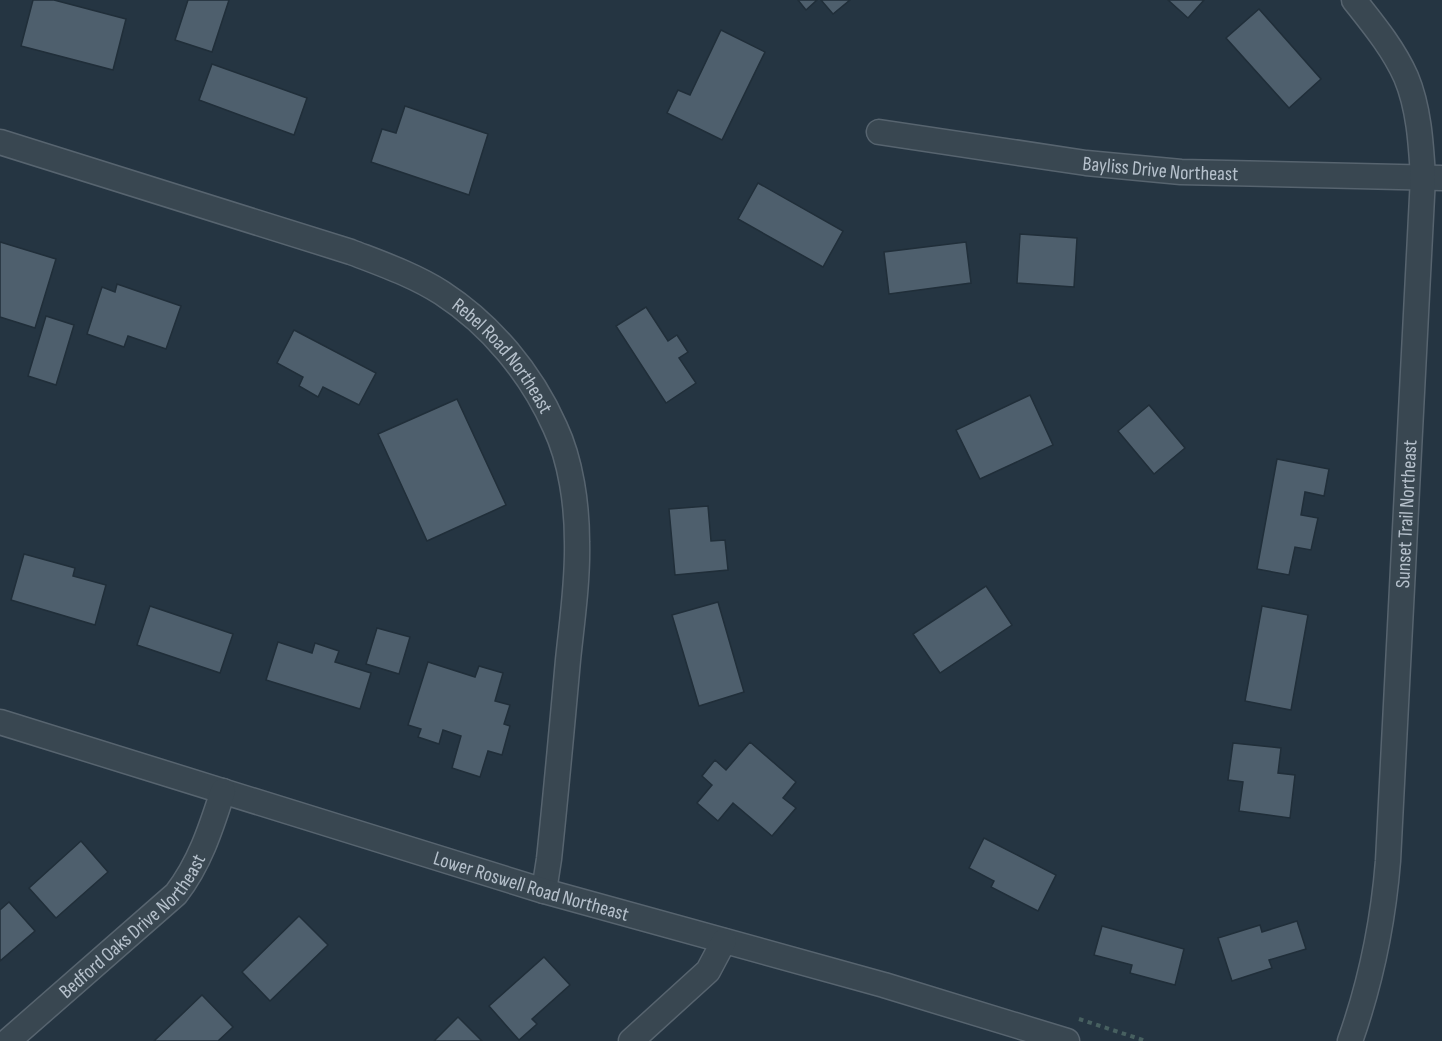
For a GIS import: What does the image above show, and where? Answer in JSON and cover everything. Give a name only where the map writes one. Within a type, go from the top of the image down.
[{"type":"street","name":"Sunset Trail Northeast","points":[[1350,1041],[1367,992],[1384,912],[1433,178],[1406,78],[1383,37],[1354,0]]},
{"type":"street","name":"Bayliss Drive Northeast","points":[[879,132],[1086,163],[1181,172],[1433,178]]},
{"type":"street","name":"Rebel Road Northeast","points":[[0,142],[351,252],[401,271],[441,293],[475,317],[508,352],[533,387],[555,427],[567,460],[577,543],[550,848],[544,891]]},
{"type":"street","name":"Lower Roswell Road Northeast","points":[[0,722],[544,891],[884,985],[1067,1041]]},
{"type":"street","name":"Bedford Oaks Drive Northeast","points":[[8,1041],[176,894],[200,857],[224,791]]},
{"type":"street","points":[[631,1041],[708,971],[724,941]]},
{"type":"building","points":[[33,0],[54,0],[126,19],[113,70],[21,46]]},
{"type":"building","points":[[188,0],[229,0],[212,52],[175,40]]},
{"type":"building","points":[[798,0],[817,0],[806,10]]},
{"type":"building","points":[[821,0],[850,0],[833,14]]},
{"type":"building","points":[[1168,0],[1204,0],[1188,18]]},
{"type":"building","points":[[1259,9],[1321,79],[1289,108],[1226,38]]},
{"type":"building","points":[[721,30],[765,52],[722,140],[667,113],[678,90],[690,95]]},
{"type":"building","points":[[212,64],[307,98],[294,135],[199,100]]},
{"type":"building","points":[[405,106],[488,134],[469,195],[371,162],[382,129],[396,133]]},
{"type":"building","points":[[758,183],[843,231],[823,267],[738,219]]},
{"type":"building","points":[[1020,234],[1077,238],[1074,287],[1017,283]]},
{"type":"building","points":[[0,242],[56,259],[35,328],[0,317]]},
{"type":"building","points":[[966,242],[971,283],[889,294],[884,252]]},
{"type":"building","points":[[117,284],[181,306],[166,349],[128,336],[124,347],[87,334],[102,287],[115,292]]},
{"type":"building","points":[[646,307],[668,341],[677,335],[688,352],[679,358],[696,383],[666,403],[616,326]]},
{"type":"building","points":[[46,316],[74,325],[56,385],[28,376]]},
{"type":"building","points":[[294,330],[376,373],[359,405],[323,387],[318,397],[299,386],[303,377],[277,363]]},
{"type":"building","points":[[1030,395],[1053,445],[980,479],[956,430]]},
{"type":"building","points":[[457,399],[506,505],[427,541],[378,434]]},
{"type":"building","points":[[1149,405],[1185,448],[1154,474],[1118,431]]},
{"type":"building","points":[[1277,459],[1329,469],[1324,496],[1305,492],[1301,515],[1318,518],[1311,550],[1295,547],[1289,575],[1257,569]]},
{"type":"building","points":[[708,506],[711,541],[725,540],[728,570],[675,575],[669,509]]},
{"type":"building","points":[[24,554],[75,568],[73,576],[106,585],[95,625],[11,600]]},
{"type":"building","points":[[986,586],[1012,625],[940,673],[913,634]]},
{"type":"building","points":[[718,602],[744,692],[699,706],[672,615]]},
{"type":"building","points":[[150,606],[233,634],[220,673],[137,645]]},
{"type":"building","points":[[1262,606],[1308,615],[1291,710],[1245,701]]},
{"type":"building","points":[[377,628],[410,637],[399,674],[366,664]]},
{"type":"building","points":[[278,642],[312,653],[315,643],[339,651],[335,662],[371,673],[360,709],[266,680]]},
{"type":"building","points":[[428,662],[475,677],[479,666],[503,673],[495,701],[510,705],[504,724],[510,726],[502,755],[488,751],[480,777],[452,768],[461,736],[443,730],[439,744],[418,737],[421,729],[408,725]]},
{"type":"building","points":[[750,742],[796,782],[783,798],[796,808],[772,836],[733,803],[718,821],[697,803],[712,785],[702,776],[715,760],[726,770]]},
{"type":"building","points":[[1233,743],[1281,748],[1278,773],[1295,775],[1290,818],[1239,811],[1243,782],[1228,780]]},
{"type":"building","points":[[984,838],[1056,875],[1038,911],[991,887],[994,881],[969,868]]},
{"type":"building","points":[[81,841],[108,872],[56,918],[29,888]]},
{"type":"building","points":[[9,902],[35,931],[0,961],[0,910]]},
{"type":"building","points":[[299,916],[328,945],[270,1001],[242,972]]},
{"type":"building","points":[[1297,921],[1306,949],[1269,960],[1272,968],[1232,981],[1218,938],[1260,925],[1262,932]]},
{"type":"building","points":[[1102,926],[1184,949],[1175,985],[1130,973],[1132,965],[1094,955]]},
{"type":"building","points":[[544,957],[570,985],[532,1019],[537,1024],[519,1040],[489,1006]]},
{"type":"building","points":[[202,995],[233,1027],[218,1041],[154,1041]]},
{"type":"building","points":[[458,1017],[482,1041],[434,1041]]}]
